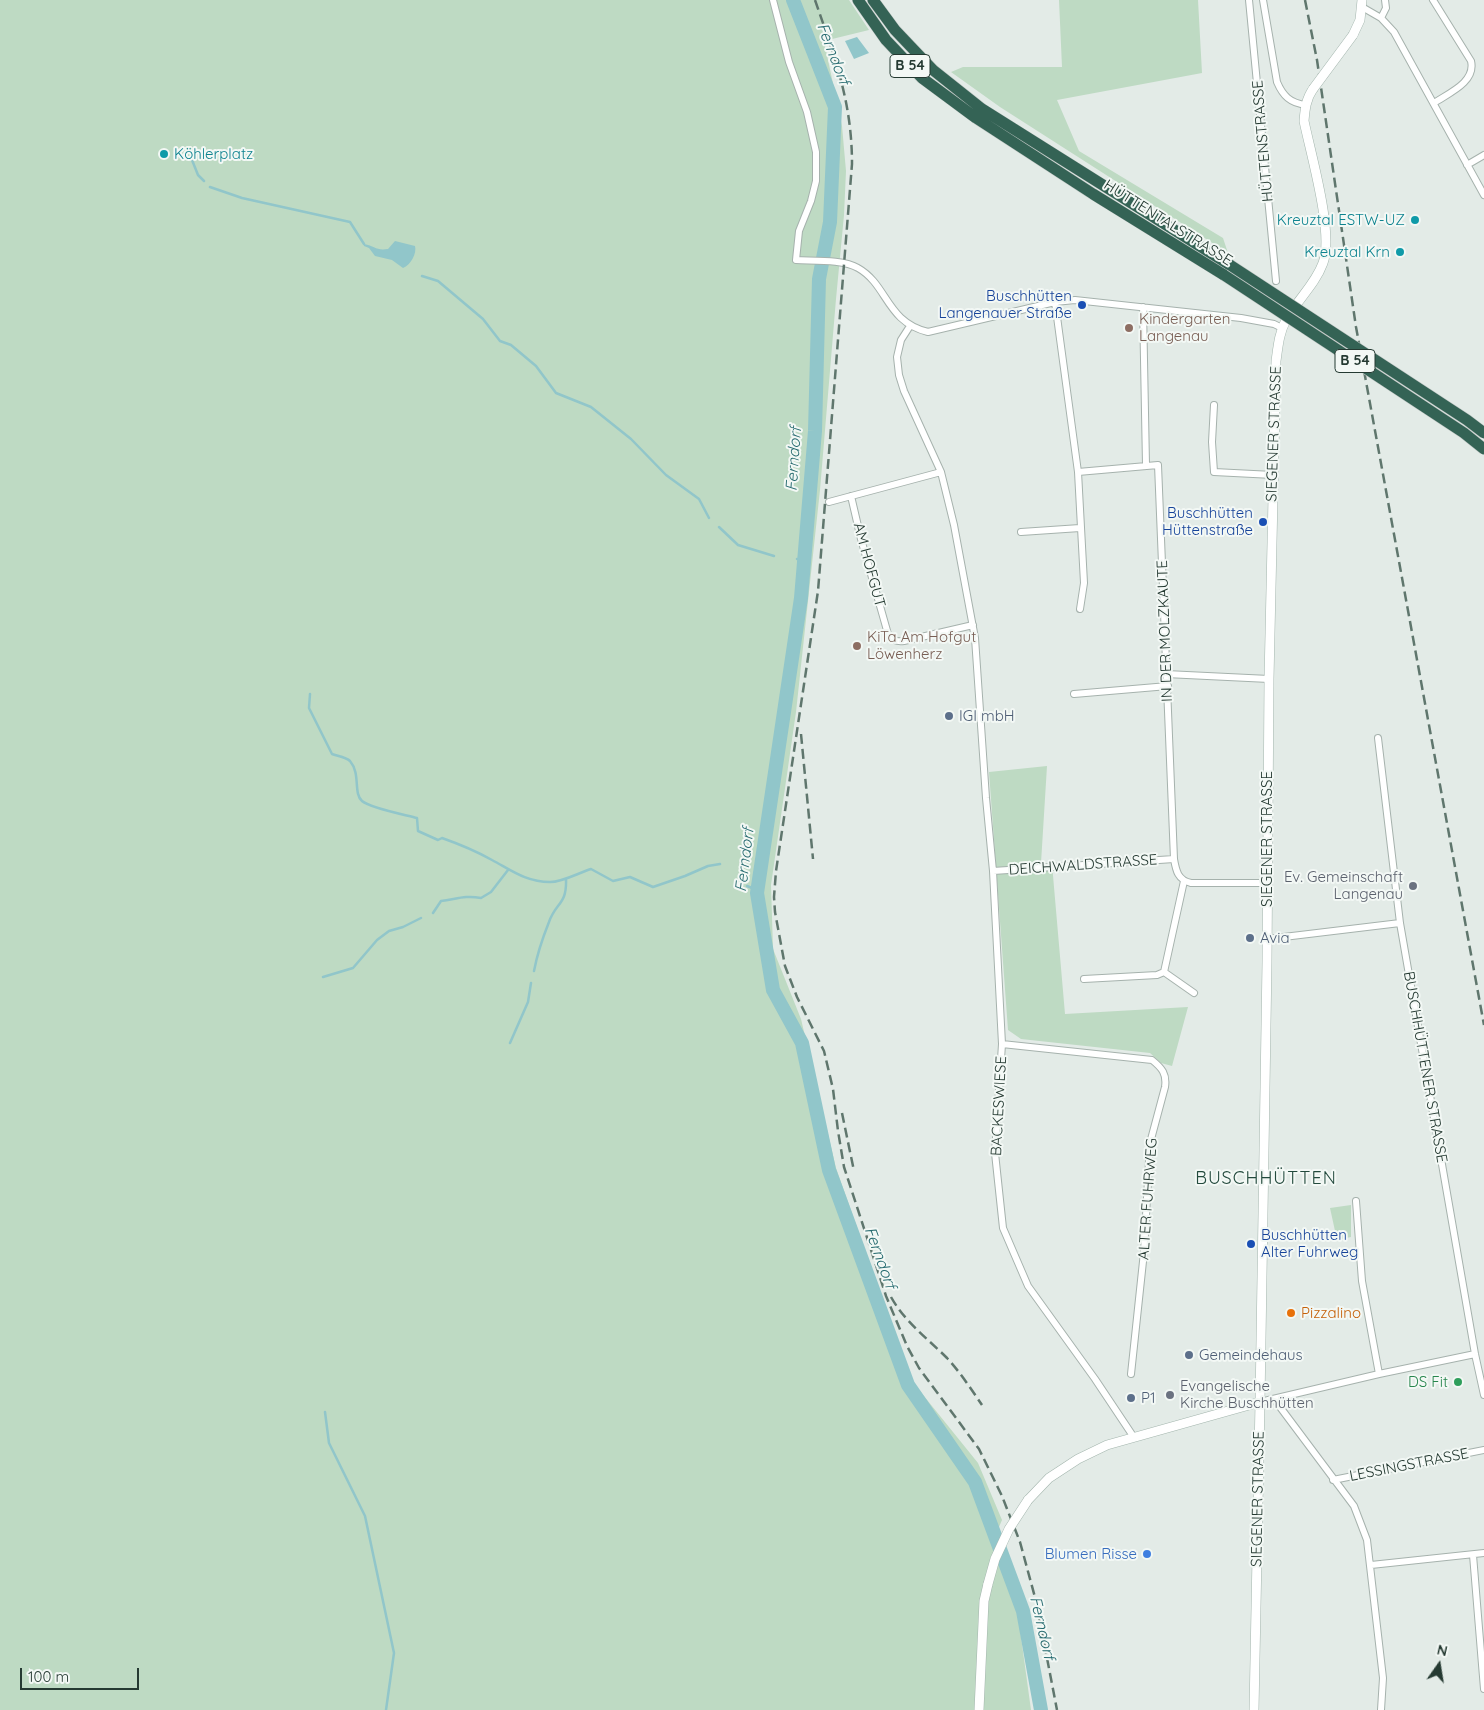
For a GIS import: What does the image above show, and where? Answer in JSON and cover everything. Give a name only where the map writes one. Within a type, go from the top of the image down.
[{"type":"highway","name":"HÜTTENTALSTRASSE","points":[[858,0],[886,40],[922,78],[976,118],[1093,194],[1227,270],[1459,415],[1484,433]]},
{"type":"highway","name":"HÜTTENTALSTRASSE","points":[[873,0],[895,30],[933,70],[982,109],[1227,270],[1464,433],[1484,449]]},
{"type":"main road","name":"SIEGENER STRASSE","points":[[1254,1710],[1267,939],[1268,679],[1276,361],[1282,328],[1289,314],[1316,279],[1324,262],[1327,249],[1324,218],[1304,121],[1308,96],[1353,35],[1360,20],[1362,4]]},
{"type":"main road","points":[[979,1710],[984,1601],[995,1559],[1009,1529],[1028,1500],[1049,1478],[1078,1459],[1107,1445],[1260,1402]]},
{"type":"street","points":[[773,0],[789,62],[807,112],[816,152],[816,181],[811,201],[799,231],[796,260],[838,263],[857,267],[873,281],[896,314],[910,326],[928,332],[1055,302],[1076,300],[1241,318],[1274,324],[1282,328]]},
{"type":"street","name":"HÜTTENSTRASSE","points":[[1249,0],[1276,282]]},
{"type":"street","name":"HÜTTENSTRASSE","points":[[1263,0],[1277,82],[1281,92],[1289,100],[1297,104],[1306,105]]},
{"type":"street","points":[[1381,18],[1386,8],[1385,0]]},
{"type":"street","points":[[1433,0],[1470,61],[1472,69],[1468,79],[1434,103]]},
{"type":"street","points":[[1362,4],[1381,18],[1394,32],[1484,195]]},
{"type":"street","points":[[1467,165],[1484,155]]},
{"type":"street","points":[[1055,302],[1078,472],[1084,583],[1080,609]]},
{"type":"street","points":[[1078,472],[1146,465],[1143,307]]},
{"type":"street","name":"BACKESWIESE","points":[[910,326],[901,340],[897,357],[899,375],[904,391],[941,472],[954,525],[976,644],[986,798],[993,871],[1002,1044],[995,1153],[1003,1228],[1028,1286],[1134,1436]]},
{"type":"street","points":[[1214,405],[1212,442],[1214,472],[1273,474]]},
{"type":"street","name":"IN DER MOLZKAUTE","points":[[1146,465],[1158,465],[1174,859],[1177,873],[1184,881]]},
{"type":"street","points":[[829,502],[941,472]]},
{"type":"street","name":"AM HOFGUT","points":[[851,496],[888,634],[892,639],[899,642],[973,624]]},
{"type":"street","points":[[1021,532],[1080,528]]},
{"type":"street","points":[[1166,674],[1268,679]]},
{"type":"street","points":[[1074,694],[1168,686]]},
{"type":"street","name":"BUSCHHÜTTENER STRASSE","points":[[1378,738],[1400,923],[1484,1395]]},
{"type":"street","name":"DEICHWALDSTRASSE","points":[[993,871],[1174,859]]},
{"type":"street","points":[[1164,972],[1184,881],[1191,883],[1267,883]]},
{"type":"street","points":[[1267,939],[1400,923]]},
{"type":"street","points":[[1084,979],[1157,975],[1164,972]]},
{"type":"street","points":[[1164,972],[1194,992]]},
{"type":"street","name":"ALTER FUHRWEG","points":[[1002,1044],[1152,1060],[1162,1069],[1166,1081],[1150,1143],[1144,1252],[1131,1374]]},
{"type":"street","points":[[1356,1201],[1362,1281],[1379,1374]]},
{"type":"street","points":[[1260,1402],[1379,1374],[1476,1354]]},
{"type":"street","points":[[1274,1399],[1354,1506],[1367,1540],[1383,1678],[1381,1710]]},
{"type":"street","name":"LESSINGSTRASSE","points":[[1333,1480],[1484,1450]]},
{"type":"street","points":[[1371,1565],[1484,1553]]},
{"type":"street","points":[[1473,1555],[1484,1689]]},
{"type":"green space","points":[[0,0],[849,0],[869,30],[824,41],[842,126],[846,171],[844,215],[820,490],[796,712],[771,885],[773,949],[801,1019],[836,1168],[911,1380],[978,1463],[1002,1520],[993,1541],[1018,1615],[1031,1710],[0,1710]]},
{"type":"green space","points":[[1059,0],[1198,0],[1202,73],[1057,100],[1079,151],[1223,238],[1228,253],[1000,107],[951,72],[963,67],[1062,67]]},
{"type":"green space","points":[[1047,766],[1041,863],[1052,864],[1065,1014],[1188,1007],[1172,1066],[1161,1063],[1150,1053],[1021,1039],[1008,1030],[989,772]]},
{"type":"green space","points":[[1351,1205],[1351,1237],[1337,1240],[1330,1208]]},
{"type":"water","points":[[857,37],[869,53],[854,59],[845,41]]},
{"type":"water","points":[[395,241],[415,246],[413,258],[403,268],[392,260],[375,256],[369,248],[364,246],[364,244],[378,249],[388,249]]},
{"type":"waterway","name":"Ferndorf","points":[[793,0],[835,107],[830,222],[819,279],[815,431],[801,598],[757,893],[773,990],[802,1043],[829,1170],[908,1385],[975,1482],[1023,1611],[1041,1710]]},
{"type":"waterway","points":[[192,160],[198,175],[204,181]]},
{"type":"waterway","points":[[210,187],[242,198],[350,222],[364,244]]},
{"type":"waterway","points":[[422,276],[438,281],[483,319],[500,341],[511,345],[536,366],[556,393],[591,407],[631,439],[666,475],[699,499],[709,518]]},
{"type":"waterway","points":[[719,527],[738,545],[774,556]]},
{"type":"waterway","name":"Ferndorf","points":[[797,559],[804,560]]},
{"type":"waterway","points":[[310,694],[309,708],[332,754],[350,761],[353,766],[359,798],[362,801],[380,809],[417,818],[418,831],[438,840],[442,838],[467,848],[526,878],[555,882],[591,869],[613,881],[630,877],[653,887],[708,866],[720,864]]},
{"type":"waterway","points":[[433,913],[441,901],[466,897],[481,898],[491,892],[508,870]]},
{"type":"waterway","points":[[534,971],[540,946],[549,922],[565,894],[566,879]]},
{"type":"waterway","points":[[747,886],[757,890]]},
{"type":"waterway","points":[[323,977],[353,968],[377,940],[389,931],[403,927],[421,918]]},
{"type":"waterway","points":[[510,1043],[528,1002],[531,983]]},
{"type":"waterway","points":[[325,1412],[329,1443],[365,1516],[394,1653],[386,1710]]},
{"type":"railway","points":[[815,0],[846,100],[852,164],[818,591],[776,871],[775,912],[785,966],[797,997],[824,1051],[833,1089],[844,1167],[886,1296],[907,1346],[919,1368],[979,1449],[1002,1496],[1020,1542],[1036,1601],[1057,1710]]},
{"type":"railway","points":[[1305,0],[1317,60],[1356,327],[1484,1025]]},
{"type":"railway","points":[[801,734],[813,859]]},
{"type":"railway","points":[[842,1113],[854,1171]]},
{"type":"railway","points":[[891,1297],[910,1322],[952,1363],[982,1405]]},
{"type":"place","name":"Köhlerplatz","points":[[164,154]]},
{"type":"place","name":"Kreuztal ESTW-UZ","points":[[1415,220]]},
{"type":"place","name":"Kreuztal Krn","points":[[1400,252]]},
{"type":"place","name":"Buschhütten Langenauer Straße","points":[[1082,305]]},
{"type":"place","name":"Kindergarten Langenau","points":[[1129,328]]},
{"type":"place","name":"Buschhütten Hüttenstraße","points":[[1263,522]]},
{"type":"place","name":"KiTa Am Hofgut Löwenherz","points":[[857,646]]},
{"type":"place","name":"IGI mbH","points":[[949,716]]},
{"type":"place","name":"Ev. Gemeinschaft Langenau","points":[[1413,886]]},
{"type":"place","name":"Avia","points":[[1250,938]]},
{"type":"place","name":"Buschhütten Alter Fuhrweg","points":[[1251,1244]]},
{"type":"place","name":"Pizzalino","points":[[1291,1313]]},
{"type":"place","name":"Gemeindehaus","points":[[1189,1355]]},
{"type":"place","name":"DS Fit","points":[[1458,1382]]},
{"type":"place","name":"Evangelische Kirche Buschhütten","points":[[1170,1395]]},
{"type":"place","name":"P1","points":[[1131,1398]]},
{"type":"place","name":"Blumen Risse","points":[[1147,1554]]},
{"type":"district","name":"BUSCHHÜTTEN","points":[[1266,1179]]}]
